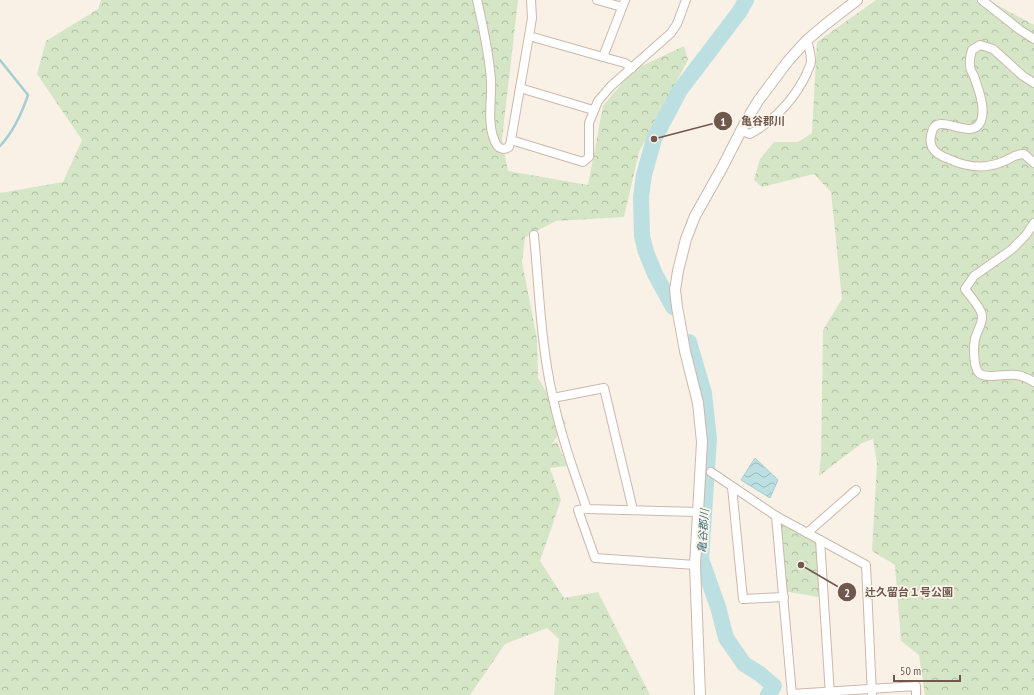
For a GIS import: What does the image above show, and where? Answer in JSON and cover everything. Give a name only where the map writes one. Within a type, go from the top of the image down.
[{"type":"street","points":[[478,0],[490,68],[491,124],[493,137],[496,145],[502,149],[509,147],[511,140],[529,36],[532,13],[531,0]]},
{"type":"street","points":[[597,0],[624,4],[604,57]]},
{"type":"street","points":[[511,140],[583,162],[589,157],[589,123],[593,110],[602,94],[671,33],[677,24],[686,0]]},
{"type":"street","points":[[700,695],[695,565],[702,442],[698,403],[685,350],[677,307],[675,290],[678,271],[686,239],[695,216],[750,114],[774,79],[807,40],[857,0]]},
{"type":"street","points":[[982,0],[1020,30],[1034,39]]},
{"type":"street","points":[[529,36],[625,63],[632,68]]},
{"type":"street","points":[[741,131],[750,134],[760,129],[792,98],[804,80],[811,63],[807,40]]},
{"type":"street","points":[[1034,83],[1023,76],[993,50],[980,45],[972,50],[970,65],[982,106],[981,120],[978,125],[972,129],[944,124],[938,125],[932,129],[930,139],[933,148],[942,156],[966,166],[981,167],[991,165],[1003,162],[1016,154],[1024,154],[1034,163]]},
{"type":"street","points":[[520,88],[593,110]]},
{"type":"street","points":[[1034,223],[1026,235],[1011,250],[974,276],[965,289],[980,310],[982,316],[980,326],[975,336],[975,367],[980,374],[987,376],[1016,375],[1034,382]]},
{"type":"street","points":[[534,235],[542,323],[553,398],[572,465],[587,508]]},
{"type":"street","points":[[553,398],[604,388],[633,510]]},
{"type":"street","points":[[701,466],[776,516],[866,565],[872,692]]},
{"type":"street","points":[[732,487],[743,599],[784,597]]},
{"type":"street","points":[[807,533],[856,490]]},
{"type":"street","points":[[695,565],[595,558],[578,510],[587,508],[697,512]]},
{"type":"street","points":[[776,516],[792,695],[872,692],[916,686],[916,695]]},
{"type":"street","points":[[820,540],[830,694]]},
{"type":"green space","points":[[101,0],[518,0],[502,139],[508,171],[588,185],[603,106],[633,70],[684,46],[688,60],[639,152],[624,217],[556,221],[525,237],[522,262],[537,339],[538,378],[566,423],[552,444],[557,442],[567,466],[550,468],[561,500],[540,561],[564,598],[598,592],[650,695],[554,695],[559,639],[547,628],[505,644],[470,695],[0,695],[0,193],[63,182],[82,140],[37,74],[46,41],[98,9]]},
{"type":"green space","points":[[876,0],[988,0],[1034,25],[1034,695],[925,695],[919,655],[901,641],[895,565],[872,551],[877,463],[873,439],[862,443],[819,476],[821,455],[823,330],[842,299],[831,192],[814,174],[762,187],[754,180],[760,159],[774,142],[798,142],[812,133],[817,42]]},
{"type":"green space","points":[[776,516],[820,540],[824,598],[783,591]]},
{"type":"water","points":[[755,458],[778,480],[770,498],[741,480]]},
{"type":"waterway","name":"亀谷郡川","points":[[673,307],[655,274],[646,252],[642,236],[641,197],[644,175],[654,139],[680,90],[740,11],[746,0]]},
{"type":"waterway","points":[[0,60],[28,95],[17,122],[0,146]]},
{"type":"waterway","name":"亀谷郡川","points":[[689,342],[704,393],[709,439],[701,559],[718,607],[726,638],[744,664],[760,674],[774,686],[768,695]]},
{"type":"place","name":"亀谷郡川","points":[[654,139]]},
{"type":"place","name":"辻久留台１号公園","points":[[801,565]]}]
